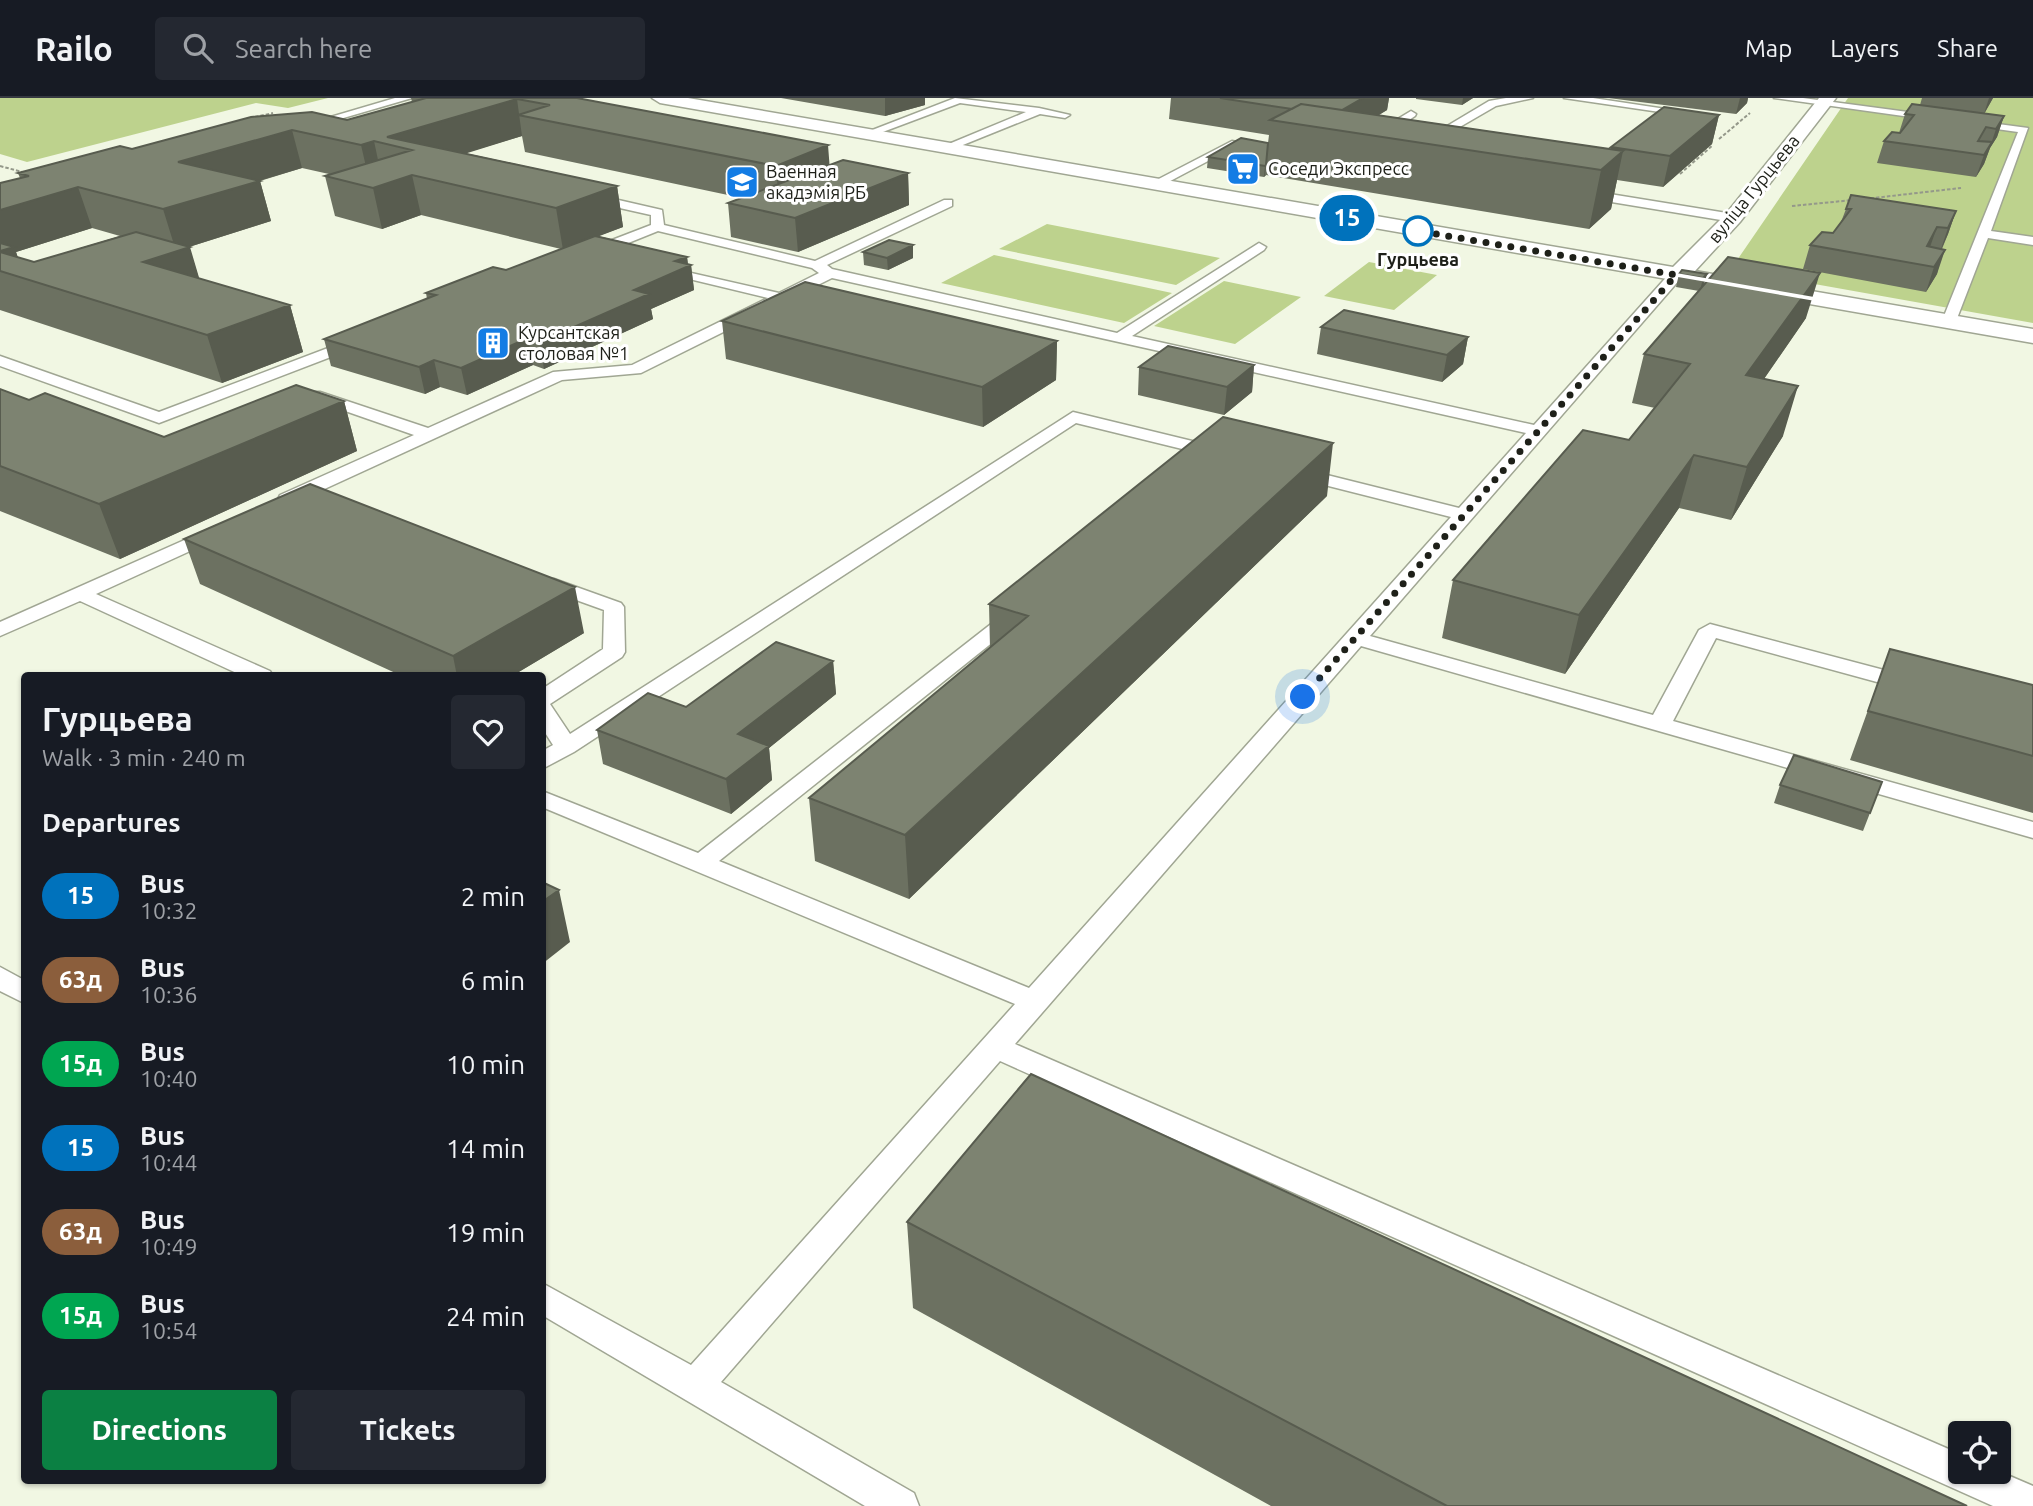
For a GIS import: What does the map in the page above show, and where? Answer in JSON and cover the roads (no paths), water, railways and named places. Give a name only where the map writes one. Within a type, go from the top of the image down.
[{"type":"street","points":[[660,98],[2033,336]]},
{"type":"street","name":"вуліца Гурцьева","points":[[1676,275],[1693,262],[1733,218],[1826,101]]},
{"type":"lane","points":[[291,130],[407,98]]},
{"type":"lane","points":[[1415,149],[1493,103],[1528,98]]},
{"type":"lane","points":[[1569,98],[1694,114],[1685,125]]},
{"type":"lane","points":[[1779,98],[1826,101],[2024,130],[2019,158],[1984,234],[1949,321]]},
{"type":"lane","points":[[868,134],[959,100],[1065,115]]},
{"type":"lane","points":[[948,149],[1039,111]]},
{"type":"lane","points":[[1411,114],[1385,130],[1437,135]]},
{"type":"lane","points":[[1000,127],[1023,131]]},
{"type":"lane","points":[[1155,184],[1239,142],[1248,143]]},
{"type":"lane","points":[[1560,190],[1733,218]]},
{"type":"lane","points":[[580,195],[658,213],[657,227]]},
{"type":"lane","points":[[269,507],[559,375],[635,370],[783,298],[823,269],[948,203]]},
{"type":"lane","points":[[620,258],[587,254],[657,227],[1119,338],[1539,431]]},
{"type":"lane","points":[[1984,234],[2033,242]]},
{"type":"lane","points":[[1119,338],[1259,247]]},
{"type":"lane","points":[[648,265],[783,298]]},
{"type":"lane","points":[[695,1386],[1676,275]]},
{"type":"lane","points":[[0,361],[159,418],[377,334]]},
{"type":"lane","points":[[263,378],[429,434]]},
{"type":"lane","points":[[546,760],[1073,417],[1226,455],[1198,471]]},
{"type":"lane","points":[[1271,466],[1464,515]]},
{"type":"lane","points":[[295,496],[320,505]]},
{"type":"lane","points":[[0,630],[231,524]]},
{"type":"lane","points":[[525,575],[614,607],[614,652],[546,696]]},
{"type":"lane","points":[[80,594],[252,672]]},
{"type":"lane","points":[[701,863],[1036,598]]},
{"type":"lane","points":[[1659,725],[1710,631],[1925,689]]},
{"type":"lane","points":[[1354,638],[2033,830]]},
{"type":"lane","points":[[546,714],[566,747]]},
{"type":"lane","points":[[546,800],[1035,1001]]},
{"type":"lane","points":[[0,977],[21,991]]},
{"type":"lane","points":[[993,1046],[2033,1506]]},
{"type":"lane","points":[[546,1299],[900,1506]]},
{"type":"place","name":"Соседи Экспресс","points":[[1243,169]]},
{"type":"place","name":"Ваенная акадэмія РБ","points":[[742,182]]},
{"type":"place","name":"Гурцьева","points":[[1418,231]]},
{"type":"place","name":"Курсантская столовая №1","points":[[493,343]]}]
